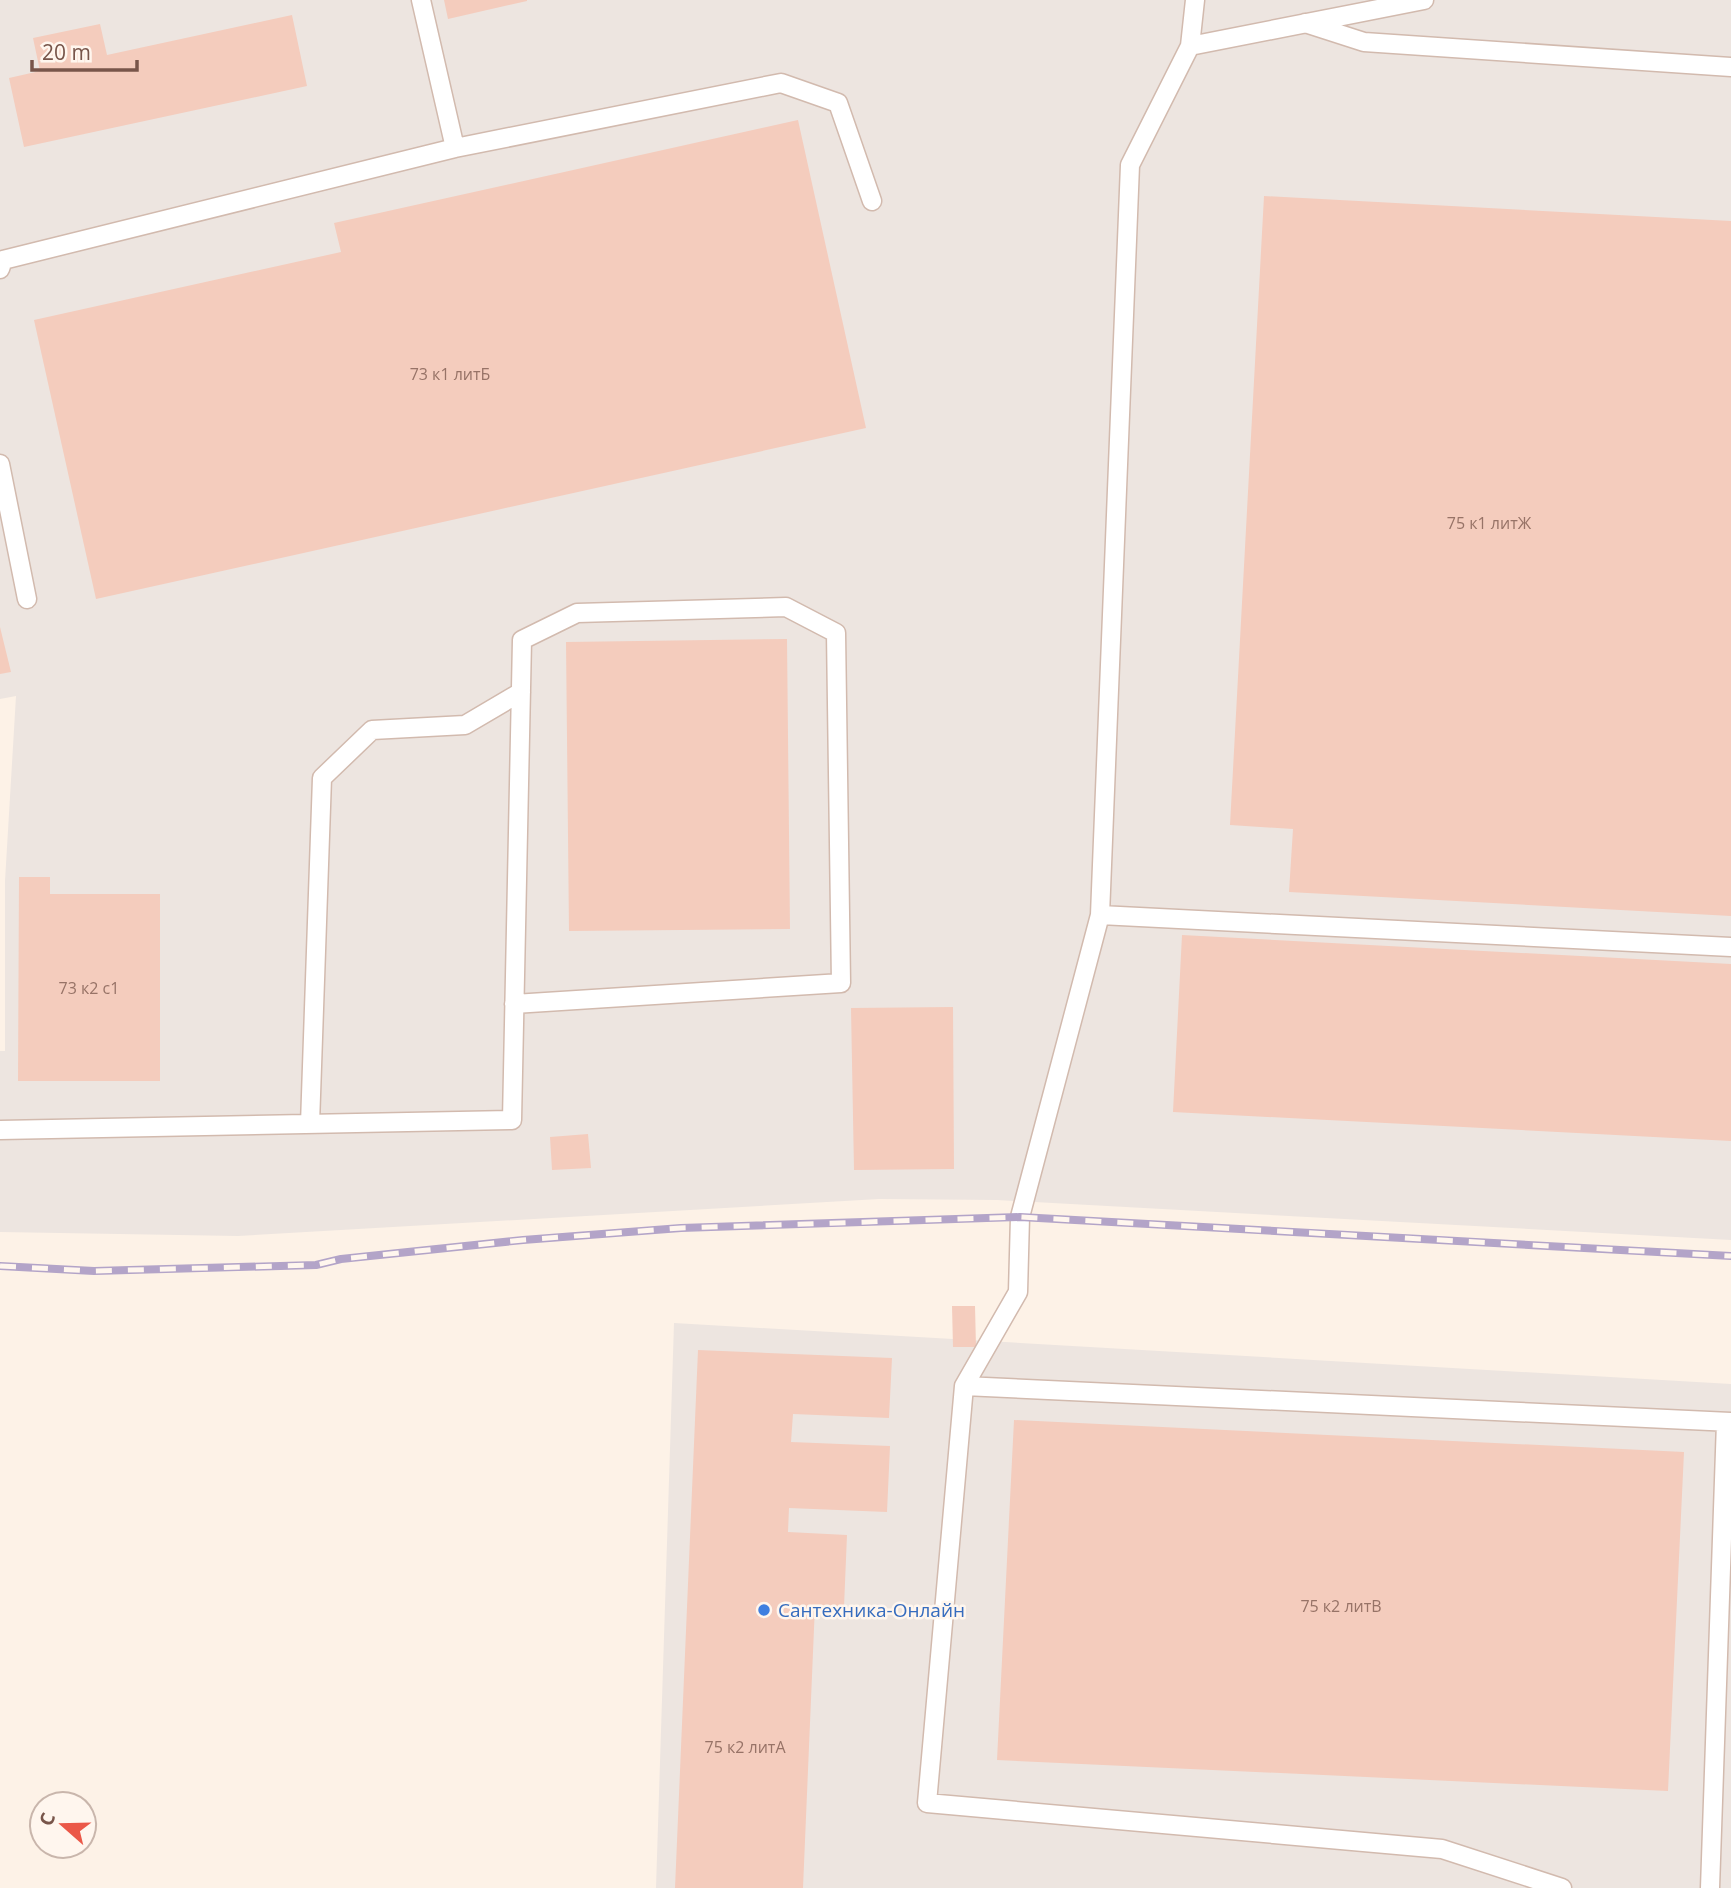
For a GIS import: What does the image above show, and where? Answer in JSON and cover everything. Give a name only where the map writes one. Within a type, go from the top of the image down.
[{"type":"lane","points":[[421,0],[455,148]]},
{"type":"lane","points":[[1195,0],[1190,46],[1130,165],[1100,915],[1020,1217],[1018,1292],[964,1386],[927,1803],[1442,1849],[1562,1888]]},
{"type":"lane","points":[[1190,46],[1424,0]]},
{"type":"lane","points":[[1305,23],[1364,42],[1731,67]]},
{"type":"lane","points":[[0,270],[3,260],[455,148],[781,83],[838,103],[872,201]]},
{"type":"lane","points":[[0,464],[27,599]]},
{"type":"lane","points":[[0,1130],[512,1120],[514,1004],[521,692],[523,640],[577,613],[786,607],[836,634],[841,983],[514,1004]]},
{"type":"lane","points":[[310,1124],[322,778],[372,730],[465,725],[521,692]]},
{"type":"lane","points":[[1100,915],[1731,947]]},
{"type":"lane","points":[[964,1386],[1728,1422],[1710,1888]]},
{"type":"shaded area","points":[[0,0],[1731,0],[1731,1240],[997,1200],[879,1199],[238,1236],[0,1232],[0,1051],[5,1051],[5,881],[16,696],[0,699]]},
{"type":"shaded area","points":[[674,1323],[1731,1384],[1731,1888],[656,1888]]},
{"type":"building","points":[[444,0],[527,0],[527,1],[448,19]]},
{"type":"building","points":[[292,15],[307,86],[24,147],[9,78],[40,71],[33,38],[100,24],[107,55]]},
{"type":"building","points":[[798,120],[866,428],[96,599],[34,320],[341,252],[334,223]]},
{"type":"building","points":[[1264,196],[1731,221],[1731,916],[1289,892],[1293,829],[1230,825]]},
{"type":"building","points":[[0,627],[11,672],[0,674]]},
{"type":"building","points":[[787,639],[790,929],[569,931],[566,642]]},
{"type":"building","points":[[19,877],[50,877],[50,894],[160,894],[160,1081],[18,1081]]},
{"type":"building","points":[[1182,935],[1731,964],[1731,1141],[1173,1112]]},
{"type":"building","points":[[953,1007],[954,1169],[854,1170],[851,1008]]},
{"type":"building","points":[[588,1134],[591,1168],[552,1170],[550,1137]]},
{"type":"building","points":[[952,1306],[975,1306],[976,1347],[953,1347]]},
{"type":"building","points":[[698,1350],[892,1358],[889,1418],[793,1414],[791,1442],[890,1446],[887,1512],[789,1508],[788,1532],[847,1535],[844,1607],[815,1605],[803,1888],[675,1888]]},
{"type":"building","points":[[1014,1420],[1684,1452],[1668,1791],[997,1760]]},
{"type":"railway","points":[[0,1266],[94,1271],[316,1265],[341,1259],[523,1240],[681,1228],[1020,1217],[1731,1256]]},
{"type":"place","name":"Сантехника-Онлайн","points":[[764,1610]]}]
